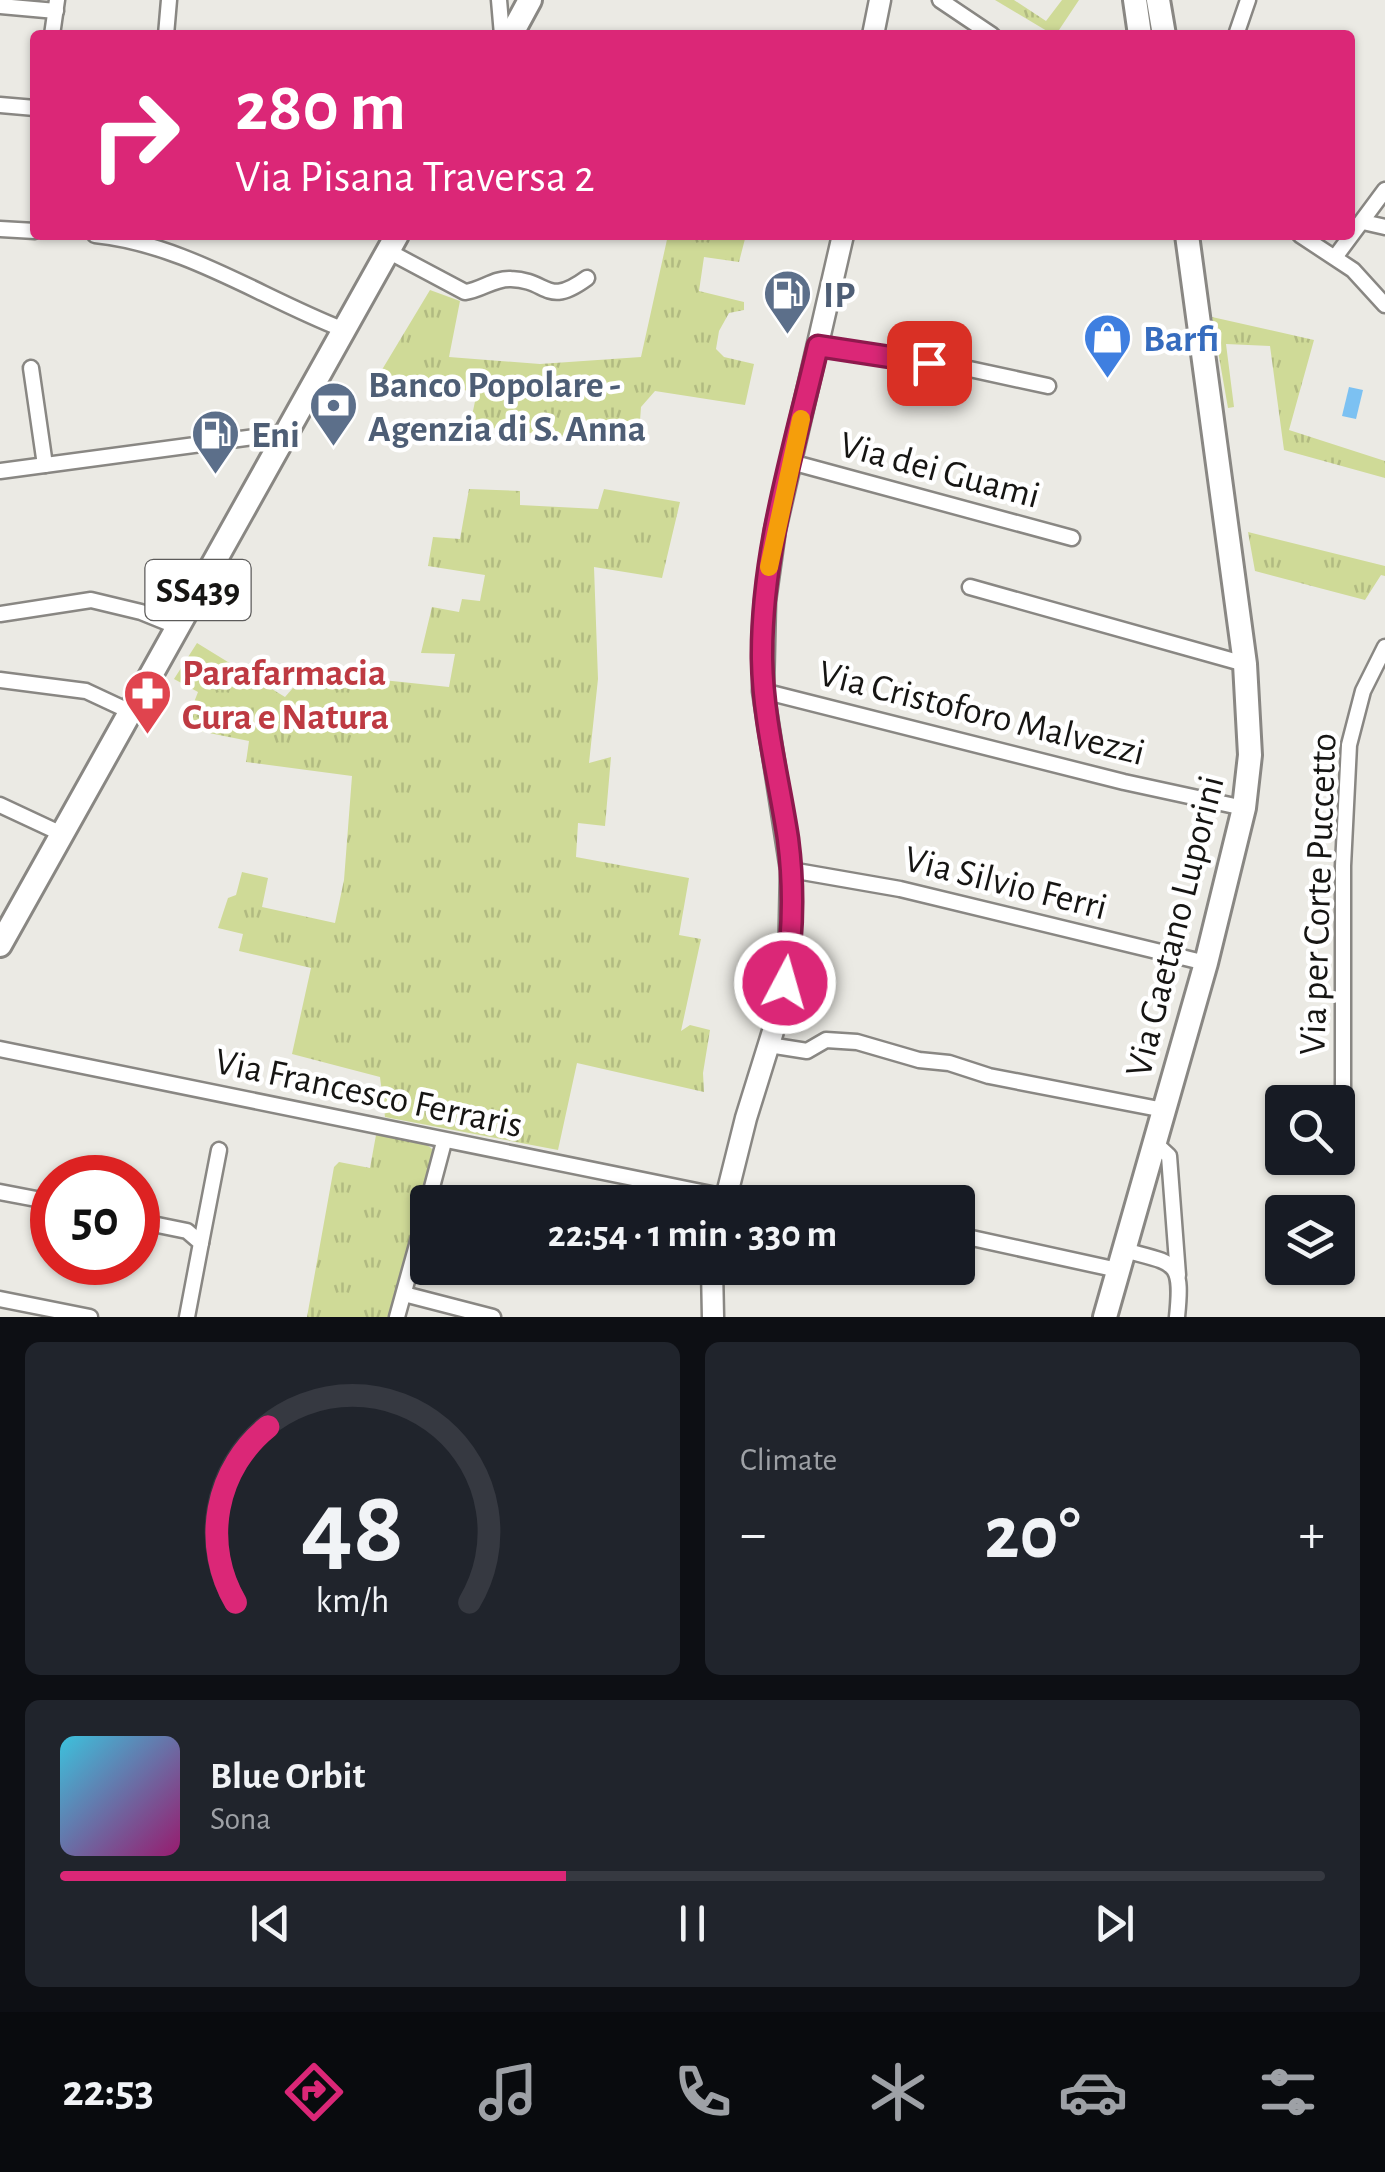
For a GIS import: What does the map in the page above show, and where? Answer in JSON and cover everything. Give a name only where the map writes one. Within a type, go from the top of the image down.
[{"type":"main road","points":[[516,30],[530,0]]},
{"type":"main road","points":[[866,0],[871,30]]},
{"type":"main road","points":[[873,30],[880,0]]},
{"type":"main road","points":[[1134,0],[1139,30]]},
{"type":"main road","points":[[1158,0],[1163,30]]},
{"type":"main road","points":[[729,1185],[770,1045],[789,962],[790,870],[764,691],[767,580],[841,240]]},
{"type":"main road","name":"Via Gaetano Luporini","points":[[1176,240],[1191,280]]},
{"type":"main road","name":"Via Gaetano Luporini","points":[[1105,1317],[1206,962],[1244,808],[1250,755],[1245,664],[1187,240]]},
{"type":"main road","name":"SS439","points":[[0,945],[392,243]]},
{"type":"main road","points":[[712,1285],[712,1317]]},
{"type":"street","points":[[167,30],[170,0]]},
{"type":"street","points":[[499,0],[514,30]]},
{"type":"street","points":[[940,0],[985,30]]},
{"type":"street","points":[[1238,30],[1248,0]]},
{"type":"street","points":[[0,6],[56,5],[53,30]]},
{"type":"street","points":[[0,105],[30,108]]},
{"type":"street","points":[[1355,233],[1385,190]]},
{"type":"street","points":[[1364,222],[1385,227]]},
{"type":"street","points":[[0,228],[30,231]]},
{"type":"street","points":[[138,240],[169,250],[342,329]]},
{"type":"street","points":[[1309,240],[1336,256],[1370,285],[1385,305]]},
{"type":"street","points":[[1336,256],[1349,240]]},
{"type":"street","points":[[392,243],[465,292],[514,278],[568,292],[587,278]]},
{"type":"street","points":[[818,346],[966,368],[1048,386]]},
{"type":"street","points":[[31,368],[45,466]]},
{"type":"street","points":[[0,472],[284,433]]},
{"type":"street","name":"Via dei Guami","points":[[790,462],[1072,538]]},
{"type":"street","points":[[970,587],[1245,664]]},
{"type":"street","points":[[0,614],[91,600],[141,612],[178,627]]},
{"type":"street","name":"Via per Corte Puccetto","points":[[1343,1085],[1343,866],[1349,745],[1363,691],[1385,647]]},
{"type":"street","points":[[0,680],[86,691],[131,712]]},
{"type":"street","name":"Via Cristoforo Malvezzi","points":[[764,691],[1124,782],[1244,808]]},
{"type":"street","points":[[0,805],[62,834]]},
{"type":"street","name":"Via Silvio Ferri","points":[[790,870],[900,888],[1206,962]]},
{"type":"street","points":[[770,1045],[808,1051],[826,1040],[857,1042],[989,1076],[1164,1110]]},
{"type":"street","name":"Via Francesco Ferraris","points":[[0,1049],[664,1185]]},
{"type":"street","points":[[433,1185],[444,1142]]},
{"type":"street","points":[[1155,1142],[1169,1156],[1178,1317]]},
{"type":"street","points":[[187,1316],[219,1150]]},
{"type":"street","points":[[0,1192],[30,1198]]},
{"type":"street","points":[[0,1206],[14,1199],[30,1198]]},
{"type":"street","points":[[160,1225],[187,1231],[201,1243]]},
{"type":"street","points":[[975,1238],[1121,1260],[1164,1260],[1174,1266],[1178,1275]]},
{"type":"street","points":[[397,1317],[410,1272]]},
{"type":"street","points":[[404,1294],[493,1317]]},
{"type":"street","points":[[0,1299],[90,1317]]},
{"type":"green space","points":[[995,0],[1014,0],[1046,21],[1062,0],[1079,0],[1059,30],[1045,30]]},
{"type":"green space","points":[[667,240],[745,240],[739,262],[704,257],[699,291],[744,302],[744,310],[729,313],[719,331],[716,349],[724,357],[754,364],[745,405],[655,391],[641,407],[640,421],[625,421],[622,445],[470,425],[477,392],[377,378],[430,290],[460,301],[449,357],[540,364],[641,357]]},
{"type":"green space","points":[[1212,317],[1314,340],[1289,430],[1385,461],[1385,478],[1284,450],[1270,346],[1226,344],[1234,407],[1228,408]]},
{"type":"green space","points":[[469,489],[520,491],[520,505],[598,509],[604,489],[680,502],[662,578],[594,567],[598,679],[589,763],[611,757],[605,826],[578,823],[576,857],[689,878],[679,935],[701,939],[681,1031],[690,1025],[710,1030],[704,1092],[577,1063],[558,1150],[385,1117],[380,1077],[292,1054],[311,968],[239,951],[243,934],[218,928],[228,898],[236,895],[242,872],[268,878],[262,907],[335,923],[344,880],[352,776],[246,762],[249,741],[184,728],[198,692],[174,679],[197,643],[285,697],[307,672],[449,687],[455,654],[421,653],[432,607],[459,612],[462,599],[480,601],[485,575],[428,566],[433,537],[460,539]]},
{"type":"green space","points":[[1248,532],[1385,566],[1385,576],[1381,575],[1365,600],[1255,571]]},
{"type":"green space","points":[[376,1135],[416,1141],[435,1152],[426,1185],[410,1185],[410,1242],[389,1317],[307,1317],[334,1167],[339,1162],[370,1168]]},
{"type":"water","points":[[1349,387],[1363,390],[1356,419],[1342,416]]},
{"type":"slow traffic","points":[[769,567],[801,419]]},
{"type":"place","name":"IP","points":[[788,336]]},
{"type":"place","name":"Barfi","points":[[1108,380]]},
{"type":"place","name":"Banco Popolare - Agenzia di S. Anna","points":[[333,448]]},
{"type":"place","name":"Eni","points":[[216,476]]},
{"type":"place","name":"Parafarmacia Cura e Natura","points":[[147,736]]},
{"type":"route","points":[[785,983],[790,941],[788,841],[766,712],[762,658],[770,560],[790,462],[818,346],[929,363]]}]
